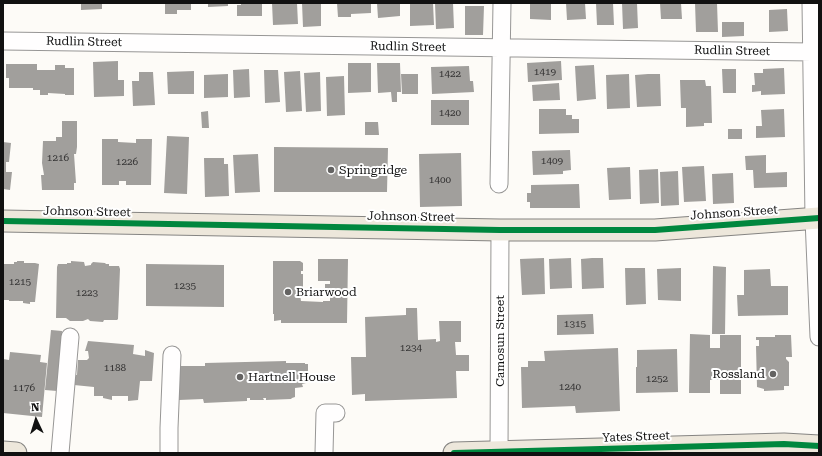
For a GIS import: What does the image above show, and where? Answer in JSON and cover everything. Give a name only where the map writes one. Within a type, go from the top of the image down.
[{"type":"main road","name":"Johnson Street","points":[[3,222],[500,230],[655,230],[816,218]]},
{"type":"main road","name":"Yates Street","points":[[454,453],[712,449],[784,444],[819,446]]},
{"type":"main road","points":[[3,452],[16,453]]},
{"type":"street","points":[[499,184],[502,3]]},
{"type":"street","points":[[811,3],[819,337]]},
{"type":"street","name":"Rudlin Street","points":[[3,42],[812,52]]},
{"type":"street","name":"Camosun Street","points":[[499,452],[500,230]]},
{"type":"street","points":[[60,453],[70,338]]},
{"type":"street","points":[[169,453],[172,355]]},
{"type":"street","points":[[324,453],[324,413],[336,413]]},
{"type":"building","points":[[81,3],[102,3],[102,9],[81,10]]},
{"type":"building","points":[[165,3],[191,3],[191,10],[177,10],[177,14],[165,14]]},
{"type":"building","points":[[208,3],[228,3],[228,6],[208,7]]},
{"type":"building","points":[[241,3],[262,3],[262,16],[237,16],[237,5],[241,5]]},
{"type":"building","points":[[272,3],[297,3],[298,24],[273,25]]},
{"type":"building","points":[[302,3],[321,3],[321,26],[303,27]]},
{"type":"building","points":[[337,3],[371,3],[371,13],[351,14],[351,17],[338,17]]},
{"type":"building","points":[[377,3],[400,3],[400,16],[378,18]]},
{"type":"building","points":[[410,3],[433,3],[434,25],[410,26]]},
{"type":"building","points":[[435,3],[453,3],[454,28],[436,29]]},
{"type":"building","points":[[530,3],[551,3],[551,20],[530,19]]},
{"type":"building","points":[[566,3],[585,3],[586,19],[567,20]]},
{"type":"building","points":[[596,3],[613,3],[614,25],[597,25]]},
{"type":"building","points":[[622,3],[637,3],[638,28],[623,29]]},
{"type":"building","points":[[660,3],[681,3],[682,19],[661,19]]},
{"type":"building","points":[[695,3],[717,3],[718,32],[696,32]]},
{"type":"building","points":[[465,6],[484,6],[483,35],[465,35]]},
{"type":"building","points":[[787,9],[788,31],[769,32],[769,10]]},
{"type":"building","points":[[722,22],[744,22],[744,36],[722,37]]},
{"type":"building","points":[[118,61],[118,80],[124,80],[124,96],[94,97],[93,62]]},
{"type":"building","points":[[561,61],[562,80],[528,82],[527,63]]},
{"type":"building","points":[[348,63],[371,63],[371,92],[348,93]]},
{"type":"building","points":[[377,63],[400,63],[401,92],[397,92],[397,102],[392,102],[391,92],[378,93]]},
{"type":"building","points":[[6,64],[37,64],[37,70],[55,70],[55,65],[65,65],[65,68],[74,68],[74,95],[48,93],[48,95],[40,95],[40,90],[33,90],[33,88],[9,88],[9,78],[6,78]]},
{"type":"building","points":[[594,65],[596,99],[577,101],[575,66]]},
{"type":"building","points":[[469,66],[470,81],[473,81],[474,92],[432,94],[431,67]]},
{"type":"building","points":[[784,68],[785,94],[761,95],[761,91],[752,92],[752,85],[755,85],[754,73],[763,73],[763,69]]},
{"type":"building","points":[[249,69],[250,97],[234,98],[233,70]]},
{"type":"building","points":[[722,69],[736,69],[736,93],[723,93]]},
{"type":"building","points":[[264,70],[278,70],[280,102],[265,103]]},
{"type":"building","points":[[194,71],[194,94],[168,94],[167,72]]},
{"type":"building","points":[[300,71],[302,111],[286,112],[284,72]]},
{"type":"building","points":[[139,72],[153,72],[155,105],[133,106],[132,81],[139,81]]},
{"type":"building","points":[[320,72],[321,111],[306,112],[304,73]]},
{"type":"building","points":[[228,74],[228,97],[204,98],[204,75]]},
{"type":"building","points":[[401,74],[418,74],[418,94],[402,94]]},
{"type":"building","points":[[629,74],[630,108],[607,109],[606,75]]},
{"type":"building","points":[[660,74],[661,106],[637,107],[635,75]]},
{"type":"building","points":[[344,76],[345,115],[327,116],[326,77]]},
{"type":"building","points":[[680,80],[705,80],[706,86],[711,86],[712,123],[704,123],[704,126],[686,127],[686,108],[681,108]]},
{"type":"building","points":[[559,83],[560,100],[533,101],[532,85]]},
{"type":"building","points":[[431,100],[469,100],[469,125],[431,125]]},
{"type":"building","points":[[539,109],[566,109],[566,115],[572,115],[572,119],[579,119],[579,133],[539,134]]},
{"type":"building","points":[[784,109],[785,137],[756,138],[756,126],[762,126],[761,110]]},
{"type":"building","points":[[208,111],[209,128],[202,128],[201,112]]},
{"type":"building","points":[[62,121],[77,121],[77,147],[76,154],[74,154],[76,183],[74,183],[74,190],[42,190],[41,175],[44,175],[42,163],[43,141],[56,141],[56,137],[62,137]]},
{"type":"building","points":[[365,122],[378,122],[379,135],[365,135]]},
{"type":"building","points":[[728,129],[742,129],[742,139],[728,139]]},
{"type":"building","points":[[167,136],[189,137],[187,194],[164,193]]},
{"type":"building","points":[[102,139],[118,139],[118,142],[136,143],[136,139],[152,139],[151,185],[126,185],[126,181],[119,181],[119,185],[102,185]]},
{"type":"building","points":[[3,142],[11,143],[9,162],[6,162],[6,172],[12,172],[10,190],[3,189]]},
{"type":"building","name":"Springridge","points":[[274,147],[388,148],[387,192],[274,192]]},
{"type":"building","points":[[570,150],[571,170],[563,171],[563,174],[533,175],[532,151]]},
{"type":"building","points":[[461,153],[462,206],[420,207],[419,154]]},
{"type":"building","points":[[258,154],[260,192],[235,193],[233,155]]},
{"type":"building","points":[[766,155],[766,173],[787,172],[787,187],[754,188],[753,170],[746,170],[745,156]]},
{"type":"building","points":[[204,158],[224,158],[224,164],[228,164],[229,196],[205,197]]},
{"type":"building","points":[[704,166],[706,201],[684,202],[682,167]]},
{"type":"building","points":[[630,167],[631,199],[609,200],[607,168]]},
{"type":"building","points":[[658,169],[659,203],[640,204],[639,170]]},
{"type":"building","points":[[678,171],[679,205],[661,206],[660,172]]},
{"type":"building","points":[[733,173],[734,203],[713,204],[712,174]]},
{"type":"building","points":[[579,184],[580,208],[530,208],[530,202],[527,202],[527,193],[531,193],[531,185]]},
{"type":"building","points":[[544,258],[545,294],[522,295],[520,259]]},
{"type":"building","points":[[571,258],[572,288],[550,289],[549,259]]},
{"type":"building","points":[[603,258],[604,288],[582,289],[581,259]]},
{"type":"building","name":"Briarwood","points":[[318,259],[348,259],[347,323],[281,323],[281,320],[274,321],[273,261],[300,261],[303,263],[303,271],[301,271],[301,274],[303,274],[303,288],[301,288],[303,294],[300,295],[301,301],[330,301],[330,293],[328,294],[328,291],[325,291],[325,284],[330,284],[330,281],[318,281]]},
{"type":"building","points":[[17,261],[39,264],[35,302],[30,302],[30,304],[23,303],[23,301],[3,300],[3,264],[14,264],[14,262]]},
{"type":"building","points":[[71,261],[84,262],[85,266],[91,265],[93,262],[109,264],[109,266],[119,266],[117,320],[104,320],[103,322],[90,321],[88,319],[83,321],[70,321],[66,318],[56,318],[57,267],[58,264],[67,264],[71,263]]},
{"type":"building","points":[[146,264],[224,265],[224,307],[146,306]]},
{"type":"building","points":[[713,266],[726,267],[725,334],[712,334]]},
{"type":"building","points":[[625,268],[645,268],[646,304],[626,305]]},
{"type":"building","points":[[681,268],[681,301],[658,300],[657,269]]},
{"type":"building","points":[[770,269],[771,286],[788,286],[788,315],[738,316],[737,295],[744,295],[744,270]]},
{"type":"building","points":[[406,308],[417,308],[418,340],[436,339],[436,342],[440,341],[439,321],[461,321],[461,342],[455,342],[456,355],[469,355],[469,371],[456,371],[457,398],[365,401],[365,394],[352,395],[351,357],[366,357],[365,317],[406,315]]},
{"type":"building","points":[[593,314],[594,334],[557,335],[557,315]]},
{"type":"building","points":[[51,330],[62,331],[57,391],[45,390]]},
{"type":"building","points":[[690,334],[710,335],[710,348],[720,348],[720,335],[741,335],[741,394],[720,394],[720,380],[710,380],[710,393],[689,393]]},
{"type":"building","name":"Rossland","points":[[775,335],[791,335],[792,357],[786,357],[789,362],[789,386],[784,386],[784,390],[764,391],[764,389],[757,387],[756,346],[759,346],[759,340],[756,340],[756,337],[775,337]]},
{"type":"building","points":[[88,341],[134,345],[133,354],[145,356],[145,350],[154,353],[152,381],[140,381],[138,400],[128,401],[128,396],[112,396],[112,400],[103,398],[103,396],[94,396],[94,387],[74,385],[73,375],[77,375],[78,360],[87,360],[89,358],[88,351],[85,351]]},
{"type":"building","points":[[618,348],[620,411],[576,413],[575,406],[522,408],[521,367],[528,367],[528,361],[545,361],[544,351]]},
{"type":"building","points":[[677,349],[678,392],[636,393],[637,350]]},
{"type":"building","points":[[10,352],[41,355],[40,362],[47,363],[42,417],[3,413],[3,359],[9,360]]},
{"type":"building","name":"Hartnell House","points":[[286,361],[286,363],[308,364],[308,371],[305,371],[306,383],[302,384],[303,387],[295,388],[295,397],[291,399],[266,400],[266,398],[263,398],[264,400],[250,400],[250,398],[247,398],[247,401],[204,403],[203,399],[179,400],[179,397],[176,397],[177,366],[205,366],[205,363]]},
{"type":"cycle path","points":[[3,221],[500,230],[655,230],[819,218]]},
{"type":"cycle path","points":[[454,453],[784,444],[819,446]]},
{"type":"place","name":"Springridge","points":[[331,170]]},
{"type":"place","name":"Briarwood","points":[[288,292]]},
{"type":"place","name":"Rossland","points":[[773,374]]},
{"type":"place","name":"Hartnell House","points":[[240,377]]}]
